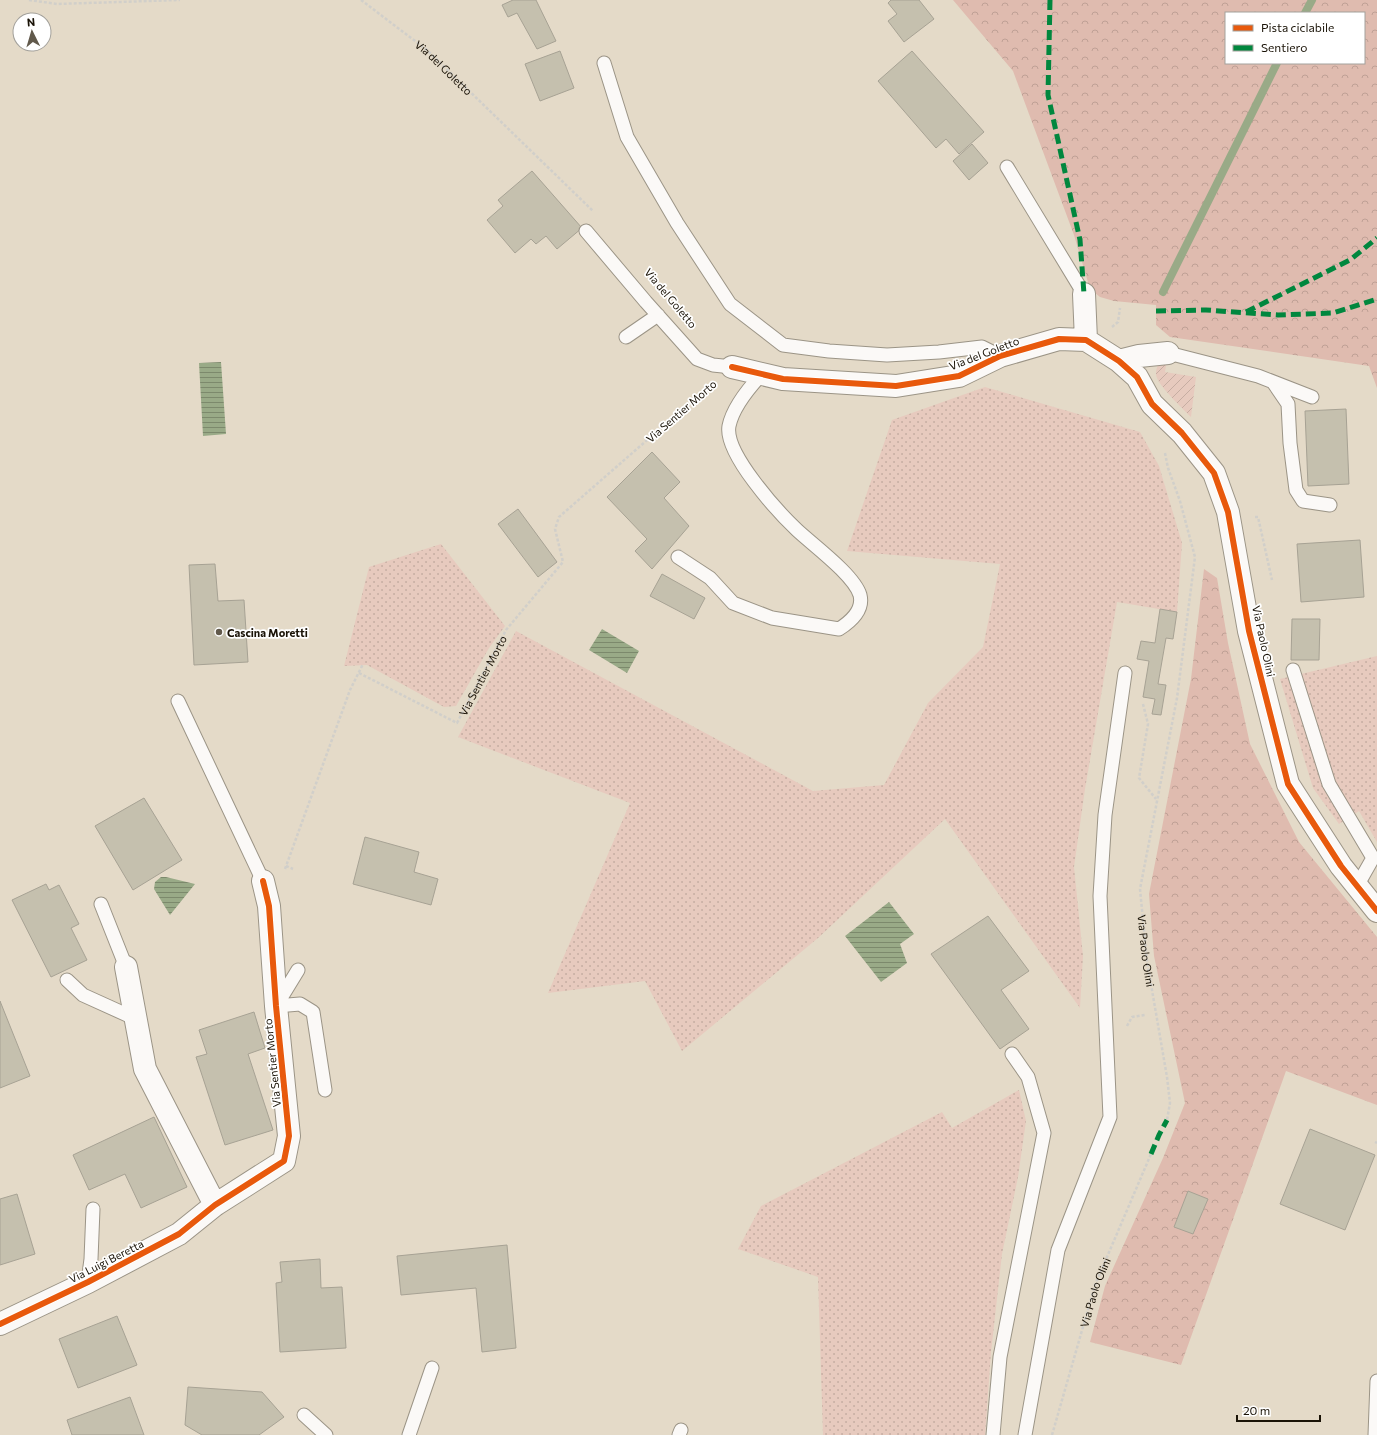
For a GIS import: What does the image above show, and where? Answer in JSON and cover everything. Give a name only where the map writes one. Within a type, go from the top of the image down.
[{"type":"street","points":[[1084,294],[1086,340]]},
{"type":"street","name":"Via del Goletto","points":[[732,367],[783,379],[896,386],[959,376],[1000,356],[1059,338],[1086,340],[1119,361],[1137,377]]},
{"type":"street","points":[[1119,361],[1139,356],[1168,353]]},
{"type":"street","name":"Via Paolo Olini","points":[[1137,377],[1152,404],[1182,434],[1214,473],[1228,512],[1249,631],[1288,784],[1341,866],[1377,911]]},
{"type":"street","name":"Via Sentier Morto","points":[[215,1205],[284,1161],[289,1136],[276,1006],[269,906],[263,881]]},
{"type":"street","points":[[126,967],[145,1069],[215,1205]]},
{"type":"street","name":"Via Luigi Beretta","points":[[0,1324],[88,1282],[179,1234],[215,1205]]},
{"type":"lane","points":[[604,63],[627,137],[678,223],[730,304],[784,345],[830,351],[887,355],[939,352],[982,347],[1000,356]]},
{"type":"lane","points":[[1007,167],[1084,294]]},
{"type":"lane","points":[[586,231],[698,359],[713,365],[732,367]]},
{"type":"lane","points":[[626,337],[658,315]]},
{"type":"lane","points":[[1168,353],[1258,376],[1312,397]]},
{"type":"lane","points":[[678,557],[710,578],[733,603],[772,618],[839,629],[853,619],[859,609],[860,596],[846,574],[796,530],[775,508],[745,470],[732,447],[729,426],[740,400],[761,375]]},
{"type":"lane","points":[[1273,382],[1288,404],[1290,442],[1296,490],[1304,501],[1330,505]]},
{"type":"lane","points":[[1293,670],[1328,784],[1373,858],[1357,886]]},
{"type":"lane","points":[[1025,1435],[1058,1250],[1110,1116],[1100,896],[1105,815],[1125,673]]},
{"type":"lane","points":[[178,701],[263,881]]},
{"type":"lane","points":[[101,904],[126,967]]},
{"type":"lane","points":[[276,1006],[298,970]]},
{"type":"lane","points":[[66,980],[83,995],[136,1019]]},
{"type":"lane","points":[[276,1006],[300,1004],[313,1012],[325,1090]]},
{"type":"lane","points":[[993,1435],[1000,1357],[1044,1133],[1028,1078],[1012,1054]]},
{"type":"lane","points":[[88,1282],[91,1259],[93,1209]]},
{"type":"lane","points":[[409,1435],[432,1368]]},
{"type":"lane","points":[[1376,1435],[1377,1381]]},
{"type":"lane","points":[[304,1415],[326,1435]]},
{"type":"path","points":[[28,0],[57,4],[180,0]]},
{"type":"path","points":[[269,906],[286,866],[350,690],[364,664]]},
{"type":"path","points":[[1143,704],[1148,724],[1139,778],[1157,799]]},
{"type":"path","points":[[286,866],[293,869]]},
{"type":"shaded area","points":[[1168,353],[1165,372],[1196,377],[1191,417],[1167,392],[1157,378],[1157,367]]},
{"type":"shaded area","points":[[221,362],[226,434],[203,436],[199,363]]},
{"type":"shaded area","points":[[985,387],[1140,432],[1159,466],[1182,543],[1177,612],[1117,602],[1085,789],[1074,867],[1083,956],[1080,1008],[945,819],[818,938],[682,1051],[645,981],[548,993],[630,803],[458,737],[516,631],[813,791],[884,785],[928,703],[983,647],[1000,564],[847,551],[892,420]]},
{"type":"shaded area","points":[[441,544],[505,626],[489,648],[456,706],[444,707],[367,665],[344,666],[369,567]]},
{"type":"shaded area","points":[[602,629],[639,651],[627,673],[589,650]]},
{"type":"shaded area","points":[[1377,656],[1377,842],[1359,811],[1339,824],[1313,788],[1280,679]]},
{"type":"shaded area","points":[[161,877],[195,884],[170,915],[154,889],[155,882]]},
{"type":"shaded area","points":[[889,902],[914,934],[900,944],[907,963],[881,982],[845,936]]},
{"type":"shaded area","points":[[1019,1090],[1026,1121],[1018,1177],[1002,1254],[991,1352],[985,1435],[823,1435],[818,1277],[738,1249],[761,1206],[942,1112],[952,1128]]},
{"type":"green space","points":[[953,0],[1377,0],[1377,388],[1369,366],[1170,337],[1156,325],[1156,305],[1114,301],[1100,297],[1090,289],[1074,235],[1013,71]]},
{"type":"green space","points":[[1204,569],[1217,578],[1228,643],[1250,744],[1299,842],[1377,937],[1377,1105],[1286,1071],[1181,1365],[1090,1342],[1105,1286],[1163,1158],[1185,1103],[1154,956],[1149,894],[1191,679]]},
{"type":"building","points":[[513,0],[536,0],[556,41],[537,49],[517,13],[508,17],[502,5]]},
{"type":"building","points":[[891,0],[919,0],[934,19],[904,42],[888,21],[897,14],[888,3]]},
{"type":"building","points":[[560,51],[574,88],[540,101],[525,64]]},
{"type":"building","points":[[912,51],[984,132],[959,154],[946,139],[936,148],[878,81]]},
{"type":"building","points":[[972,144],[988,163],[969,180],[953,161]]},
{"type":"building","points":[[532,171],[582,228],[557,249],[546,236],[536,244],[531,239],[515,253],[487,220],[503,206],[498,200]]},
{"type":"building","points":[[1346,409],[1349,484],[1308,486],[1305,411]]},
{"type":"building","points":[[652,452],[680,482],[664,498],[689,526],[652,569],[635,551],[647,539],[607,497]]},
{"type":"building","points":[[518,509],[557,562],[538,577],[498,524]]},
{"type":"building","points":[[1360,540],[1364,597],[1301,602],[1297,544]]},
{"type":"building","name":"Cascina Moretti","points":[[215,564],[218,601],[244,600],[248,662],[194,665],[189,565]]},
{"type":"building","points":[[662,574],[705,598],[694,619],[650,596]]},
{"type":"building","points":[[1160,609],[1177,612],[1173,639],[1166,638],[1158,684],[1166,685],[1161,715],[1152,714],[1155,699],[1143,697],[1149,661],[1137,659],[1141,641],[1155,643]]},
{"type":"building","points":[[1292,619],[1320,619],[1319,660],[1291,660]]},
{"type":"building","points":[[144,798],[182,860],[133,890],[95,826]]},
{"type":"building","points":[[365,837],[419,852],[414,872],[438,879],[431,905],[353,884]]},
{"type":"building","points":[[46,884],[49,890],[59,885],[79,924],[71,928],[87,960],[51,977],[12,900]]},
{"type":"building","points":[[988,916],[1029,971],[1001,990],[1029,1029],[1000,1049],[931,954]]},
{"type":"building","points":[[0,1001],[30,1076],[0,1088]]},
{"type":"building","points":[[254,1012],[265,1048],[248,1054],[273,1130],[225,1145],[196,1057],[207,1054],[199,1030]]},
{"type":"building","points":[[154,1117],[187,1187],[141,1208],[125,1174],[89,1190],[73,1155]]},
{"type":"building","points":[[1310,1129],[1375,1155],[1345,1230],[1280,1204]]},
{"type":"building","points":[[1188,1191],[1208,1199],[1193,1234],[1174,1227]]},
{"type":"building","points":[[17,1194],[35,1254],[0,1265],[0,1199]]},
{"type":"building","points":[[507,1245],[516,1348],[482,1352],[476,1288],[401,1295],[397,1256]]},
{"type":"building","points":[[320,1259],[321,1288],[342,1287],[346,1348],[280,1352],[276,1283],[282,1282],[280,1262]]},
{"type":"building","points":[[117,1316],[137,1365],[78,1388],[59,1339]]},
{"type":"building","points":[[188,1387],[262,1392],[284,1417],[259,1435],[202,1435],[185,1425]]},
{"type":"building","points":[[130,1397],[144,1435],[72,1435],[67,1420]]},
{"type":"waterway","points":[[1306,12],[1312,0]]},
{"type":"waterway","points":[[1163,292],[1277,64]]},
{"type":"marked path","points":[[1050,0],[1048,95],[1080,240],[1084,294]]},
{"type":"marked path","points":[[1246,312],[1350,260],[1377,238]]},
{"type":"marked path","points":[[1156,311],[1206,310],[1278,315],[1333,313],[1377,299]]},
{"type":"marked path","points":[[1151,1154],[1167,1120]]},
{"type":"cycle path","points":[[732,367],[783,379],[896,386],[959,376],[1000,356],[1059,339],[1086,340],[1119,361],[1137,377],[1152,404],[1182,433],[1214,473],[1228,512],[1249,631],[1288,784],[1341,866],[1377,911]]},
{"type":"cycle path","points":[[0,1324],[88,1282],[179,1234],[215,1205],[284,1161],[289,1136],[276,1006],[269,906],[263,881]]},
{"type":"place","name":"Cascina Moretti","points":[[219,632]]}]
